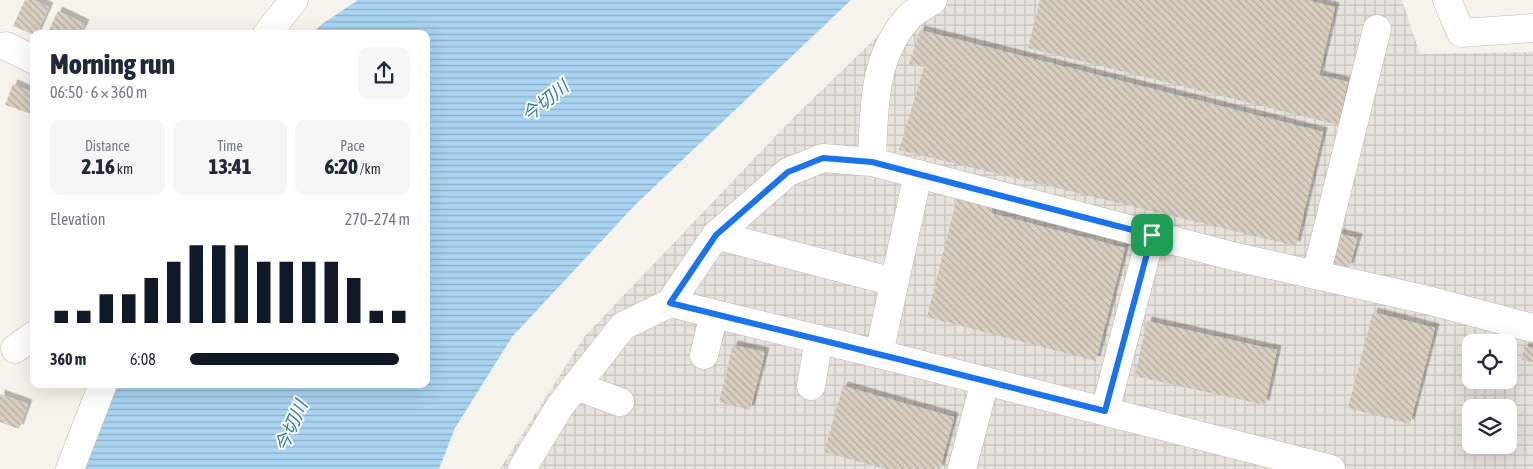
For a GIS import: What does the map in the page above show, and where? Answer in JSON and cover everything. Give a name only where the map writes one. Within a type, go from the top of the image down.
[{"type":"street","points":[[270,30],[294,0]]},
{"type":"street","points":[[872,162],[874,99],[887,49],[908,17],[933,0]]},
{"type":"street","points":[[1447,0],[1461,33],[1533,28]]},
{"type":"street","points":[[1316,275],[1377,29]]},
{"type":"street","points":[[6,46],[30,58]]},
{"type":"street","points":[[522,469],[560,406],[623,326],[670,303],[716,235],[788,172],[823,158],[872,162],[1236,257],[1427,300],[1533,328]]},
{"type":"street","points":[[879,354],[918,174]]},
{"type":"street","points":[[716,235],[894,282]]},
{"type":"street","points":[[1105,411],[1152,235]]},
{"type":"street","points":[[670,303],[1105,411],[1302,465],[1331,469]]},
{"type":"street","points":[[704,355],[714,314]]},
{"type":"street","points":[[811,386],[819,339]]},
{"type":"street","points":[[962,469],[985,381]]},
{"type":"street","points":[[576,386],[620,402]]},
{"type":"street","points":[[70,469],[101,388]]},
{"type":"shaded area","points":[[915,0],[1402,0],[1420,54],[1533,52],[1533,469],[500,469],[584,337],[792,119]]},
{"type":"water","name":"今切川","points":[[358,0],[851,0],[636,204],[512,337],[455,428],[439,469],[84,469],[112,388],[430,388],[430,30],[316,30]]},
{"type":"building","points":[[25,0],[33,0],[49,7],[39,30],[30,30],[30,33],[13,26]]},
{"type":"building","points":[[1040,0],[1307,0],[1335,7],[1319,75],[1348,82],[1338,125],[1028,48]]},
{"type":"building","points":[[58,11],[85,24],[82,30],[49,30]]},
{"type":"building","points":[[920,30],[1323,132],[1296,246],[899,150],[924,67],[909,64]]},
{"type":"building","points":[[13,84],[30,91],[30,114],[5,105]]},
{"type":"building","points":[[958,194],[993,203],[991,213],[1125,248],[1096,361],[927,317]]},
{"type":"building","points":[[1338,233],[1358,238],[1349,268],[1329,261]]},
{"type":"building","points":[[1373,312],[1435,328],[1410,424],[1348,408]]},
{"type":"building","points":[[1147,321],[1277,350],[1265,405],[1135,376]]},
{"type":"building","points":[[733,345],[765,352],[750,410],[719,402]]},
{"type":"building","points":[[1524,347],[1533,348],[1533,362],[1522,360]]},
{"type":"building","points":[[843,386],[954,417],[940,469],[886,469],[824,452]]},
{"type":"building","points":[[0,394],[28,404],[19,429],[0,422]]},
{"type":"route","points":[[823,158],[872,162],[1152,235],[1105,411],[670,303],[716,235],[788,172],[823,158]]}]
